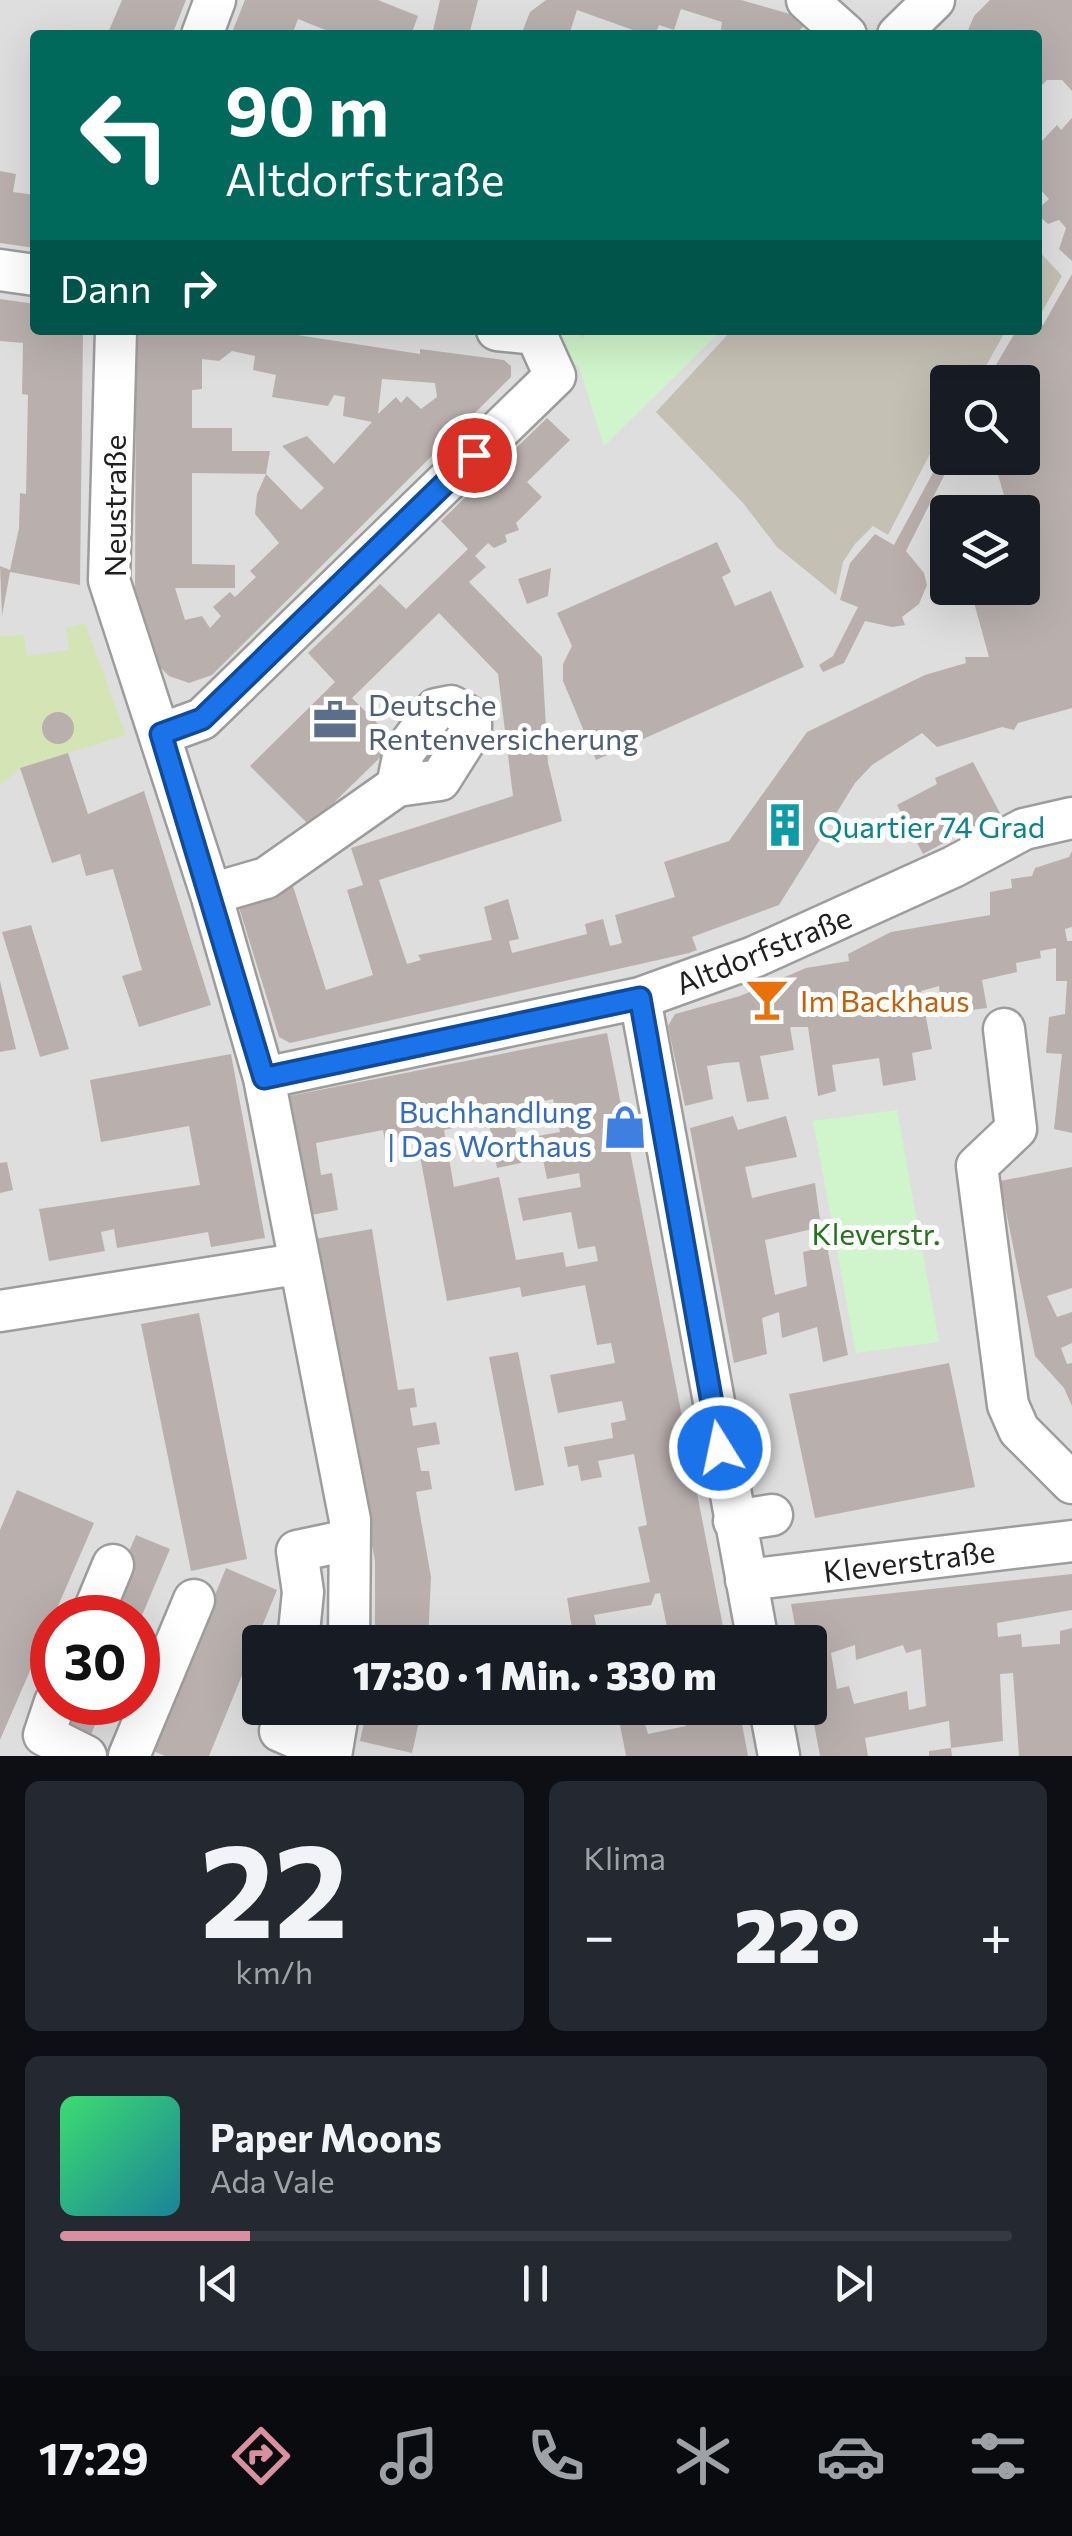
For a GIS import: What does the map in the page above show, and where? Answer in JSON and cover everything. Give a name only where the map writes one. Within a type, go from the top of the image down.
[{"type":"street","points":[[204,30],[215,0]]},
{"type":"street","points":[[807,0],[840,30]]},
{"type":"street","points":[[903,30],[934,0]]},
{"type":"street","points":[[0,270],[30,274]]},
{"type":"street","name":"Neustraße","points":[[116,335],[109,580],[211,894],[264,1078],[297,1264],[350,1520],[349,1625]]},
{"type":"street","points":[[161,734],[202,719],[555,376],[526,335]]},
{"type":"street","points":[[211,894],[266,878],[396,786]]},
{"type":"street","name":"Altdorfstraße","points":[[264,1078],[640,998],[754,957],[953,867],[1024,829],[1072,818]]},
{"type":"street","points":[[640,998],[753,1518],[746,1580],[755,1625]]},
{"type":"street","points":[[1004,1030],[1016,1129],[977,1166],[1008,1404],[1019,1430],[1072,1483]]},
{"type":"street","points":[[0,1312],[297,1264]]},
{"type":"street","points":[[300,1625],[303,1592],[297,1552],[350,1540]]},
{"type":"street","name":"Kleverstraße","points":[[746,1580],[1072,1540]]},
{"type":"street","points":[[101,1595],[113,1565]]},
{"type":"street","points":[[129,1756],[194,1600]]},
{"type":"street","points":[[47,1725],[44,1734],[86,1756]]},
{"type":"street","points":[[280,1732],[331,1754],[337,1725]]},
{"type":"street","points":[[774,1725],[780,1756]]},
{"type":"shaded area","points":[[0,0],[1072,0],[1072,1756],[0,1756]]},
{"type":"shaded area","points":[[1042,254],[1062,276],[1042,312]]},
{"type":"shaded area","points":[[727,335],[1003,335],[986,365],[930,365],[930,454],[888,535],[873,526],[843,562],[836,595],[777,547],[743,503],[656,412]]},
{"type":"green space","points":[[561,335],[717,335],[604,446],[579,366],[571,364]]},
{"type":"green space","points":[[85,623],[126,735],[21,768],[0,785],[0,636],[24,635],[27,656],[69,650],[66,628]]},
{"type":"green space","name":"Kleverstr.","points":[[897,1110],[939,1342],[856,1353],[813,1121]]},
{"type":"building","points":[[122,0],[186,0],[174,30],[109,30]]},
{"type":"building","points":[[245,0],[378,0],[418,16],[413,30],[326,30],[298,19],[294,30],[233,30]]},
{"type":"building","points":[[440,0],[478,0],[470,30],[433,30]]},
{"type":"building","points":[[546,0],[741,0],[797,16],[803,27],[721,30],[722,22],[681,9],[674,30],[659,25],[657,30],[633,30],[577,10],[571,30],[523,30],[530,12]]},
{"type":"building","points":[[990,0],[1072,0],[1072,91],[1062,80],[1047,80],[1042,85],[1042,30],[968,30],[974,16]]},
{"type":"building","points":[[1072,118],[1072,261],[1059,249],[1066,228],[1059,220],[1048,224],[1042,219],[1042,205],[1049,199],[1042,191],[1042,141],[1057,125],[1061,130]]},
{"type":"building","points":[[0,171],[16,174],[13,192],[30,194],[30,247],[0,243]]},
{"type":"building","points":[[1072,274],[1072,708],[1018,723],[1014,730],[1002,727],[937,747],[922,733],[872,765],[855,783],[779,905],[692,937],[697,950],[290,1043],[279,1037],[237,901],[292,883],[326,990],[373,975],[347,890],[363,885],[351,848],[513,796],[498,674],[439,613],[352,698],[396,742],[310,826],[250,766],[335,682],[308,653],[380,584],[406,609],[468,549],[441,521],[547,418],[570,440],[527,482],[542,497],[516,523],[519,530],[505,535],[507,542],[494,548],[488,543],[475,556],[486,567],[469,582],[542,657],[548,763],[562,821],[379,880],[407,964],[421,960],[418,955],[492,940],[484,907],[508,899],[519,939],[509,941],[512,953],[587,934],[585,924],[603,919],[610,946],[622,943],[615,915],[675,897],[664,862],[729,841],[807,732],[925,675],[966,663],[965,657],[989,657],[975,605],[1040,605],[1040,495],[1004,495],[998,475],[1040,475],[1040,365],[996,365],[1014,335],[1042,335],[1042,326]]},
{"type":"building","points":[[0,299],[30,303],[30,335],[83,335],[80,585],[10,572],[2,616],[0,566],[10,570],[19,528],[20,493],[26,494],[28,395],[22,394],[23,343],[0,341]]},
{"type":"building","points":[[136,335],[297,335],[420,354],[420,349],[504,360],[511,366],[511,377],[212,675],[189,683],[169,676],[161,668],[135,589]],"holes":[[[232,351],[255,356],[253,370],[276,375],[272,397],[328,406],[334,395],[345,397],[343,416],[372,422],[334,464],[307,436],[282,446],[324,488],[301,510],[266,474],[270,451],[232,451],[232,428],[192,428],[192,390],[202,389],[202,359],[219,361]],[[382,379],[435,383],[437,397],[421,409],[407,396],[401,403],[396,397],[378,414]],[[192,473],[266,474],[257,494],[255,514],[279,543],[250,571],[256,577],[235,597],[230,592],[213,607],[221,616],[210,628],[202,616],[185,620],[175,588],[235,588],[235,565],[192,564]]]},
{"type":"building","points":[[932,475],[944,475],[934,495],[930,495],[930,504],[906,551],[924,573],[927,585],[919,604],[902,617],[905,625],[892,627],[865,621],[844,663],[823,672],[819,665],[833,656],[858,607],[840,600],[850,563],[875,534],[894,545]]},
{"type":"building","points":[[717,542],[731,572],[722,577],[735,606],[771,591],[804,667],[596,760],[563,681],[563,664],[572,646],[557,613]]},
{"type":"building","points":[[551,568],[548,596],[527,604],[518,579]]},
{"type":"building","points":[[58,712],[69,717],[74,728],[69,739],[58,744],[47,739],[42,728],[47,717]]},
{"type":"building","points":[[68,753],[88,814],[144,791],[211,1005],[139,1027],[122,976],[142,970],[113,869],[86,876],[80,854],[52,863],[20,768]]},
{"type":"building","points":[[973,762],[1000,813],[923,854],[897,805],[937,784],[935,778]]},
{"type":"building","points":[[1072,851],[1072,927],[1065,929],[1067,941],[1072,941],[1072,1133],[1054,1129],[1062,1054],[1046,1053],[1049,1017],[1065,1014],[1067,981],[1056,981],[1056,948],[1040,951],[1041,958],[1016,963],[1017,972],[982,980],[987,1008],[942,1014],[939,986],[921,991],[932,1049],[912,1053],[916,1080],[883,1086],[879,1058],[832,1065],[836,1091],[818,1096],[808,1027],[790,1027],[794,1050],[760,1056],[769,1099],[747,1102],[739,1062],[725,1063],[707,1066],[713,1099],[685,1106],[668,1026],[675,1014],[740,996],[806,968],[849,961],[848,954],[891,932],[990,915],[990,892],[1012,888],[1011,879],[1032,876],[1035,868],[1069,857]]},
{"type":"building","points":[[31,925],[69,1049],[40,1057],[2,932]]},
{"type":"building","points":[[0,981],[16,1049],[0,1052]]},
{"type":"building","points":[[607,1033],[723,1625],[667,1625],[660,1593],[655,1594],[651,1605],[594,1615],[596,1625],[571,1625],[567,1598],[650,1582],[638,1527],[647,1525],[634,1454],[598,1461],[602,1477],[581,1481],[578,1465],[568,1467],[564,1447],[613,1438],[611,1423],[626,1420],[622,1401],[558,1413],[550,1375],[615,1363],[611,1343],[597,1345],[585,1285],[522,1297],[520,1287],[447,1301],[418,1145],[424,1144],[422,1133],[385,1140],[383,1130],[316,1143],[321,1175],[332,1173],[338,1210],[311,1215],[289,1096]],"holes":[[[553,1099],[560,1132],[538,1136],[547,1179],[579,1173],[581,1187],[518,1198],[523,1221],[571,1212],[578,1249],[595,1246],[598,1261],[566,1267],[563,1252],[516,1260],[499,1177],[454,1187],[444,1130],[462,1126],[460,1118],[487,1113],[497,1168],[521,1163],[514,1120],[506,1109]]]},
{"type":"building","points":[[231,1054],[265,1238],[211,1247],[208,1232],[117,1248],[114,1229],[101,1232],[105,1251],[49,1261],[39,1209],[200,1185],[189,1126],[101,1142],[90,1080]]},
{"type":"building","points":[[733,1116],[738,1130],[786,1116],[797,1157],[745,1167],[752,1198],[815,1183],[821,1227],[765,1240],[775,1295],[807,1286],[803,1252],[827,1246],[848,1355],[823,1362],[817,1327],[782,1338],[779,1312],[762,1318],[767,1354],[734,1363],[690,1128]]},
{"type":"building","points":[[7,1162],[13,1190],[0,1193],[0,1163]]},
{"type":"building","points":[[1072,1167],[1072,1288],[1047,1296],[1057,1317],[1072,1312],[1072,1343],[1061,1348],[1067,1364],[1072,1363],[1072,1406],[1064,1388],[1035,1356],[1000,1181]]},
{"type":"building","points":[[372,1229],[398,1390],[414,1388],[417,1407],[410,1408],[413,1426],[436,1422],[440,1444],[417,1448],[421,1471],[429,1471],[432,1489],[416,1492],[431,1577],[429,1625],[375,1625],[375,1561],[315,1239]]},
{"type":"building","points":[[199,1313],[247,1559],[191,1571],[141,1324]]},
{"type":"building","points":[[518,1352],[544,1485],[515,1491],[489,1357]]},
{"type":"building","points":[[949,1363],[975,1487],[815,1518],[789,1394]]},
{"type":"building","points":[[17,1490],[94,1523],[63,1595],[30,1595],[30,1671],[0,1740],[0,1530]]},
{"type":"building","points":[[136,1535],[170,1549],[151,1595],[111,1595]]},
{"type":"building","points":[[226,1568],[277,1590],[263,1625],[242,1625],[242,1675],[209,1756],[165,1756],[151,1750]]},
{"type":"building","points":[[1072,1574],[1072,1610],[997,1623],[998,1637],[1021,1634],[1022,1647],[1060,1644],[1060,1631],[1072,1628],[1072,1756],[1019,1756],[1013,1673],[1000,1674],[1003,1741],[951,1748],[949,1721],[865,1738],[868,1756],[820,1756],[814,1725],[827,1725],[827,1625],[795,1625],[791,1604]],"holes":[[[855,1645],[856,1660],[903,1645],[906,1653],[921,1649],[926,1706],[909,1710],[907,1691],[854,1704],[849,1686],[837,1689],[831,1653]]]},
{"type":"building","points":[[57,1725],[95,1725],[89,1739]]},
{"type":"building","points":[[363,1725],[418,1725],[412,1753],[360,1741]]},
{"type":"building","points":[[620,1725],[645,1725],[648,1734],[686,1726],[742,1725],[748,1756],[626,1756]]},
{"type":"building","points":[[951,1748],[952,1756],[929,1756],[929,1751]]},
{"type":"place","name":"Deutsche Rentenversicherung","points":[[335,720]]},
{"type":"place","name":"Quartier 74 Grad","points":[[785,825]]},
{"type":"place","name":"Im Backhaus","points":[[767,999]]},
{"type":"place","name":"Buchhandlung | Das Worthaus","points":[[625,1127]]},
{"type":"route","points":[[474,455],[202,719],[161,734],[264,1078],[640,998],[720,1448]]}]
